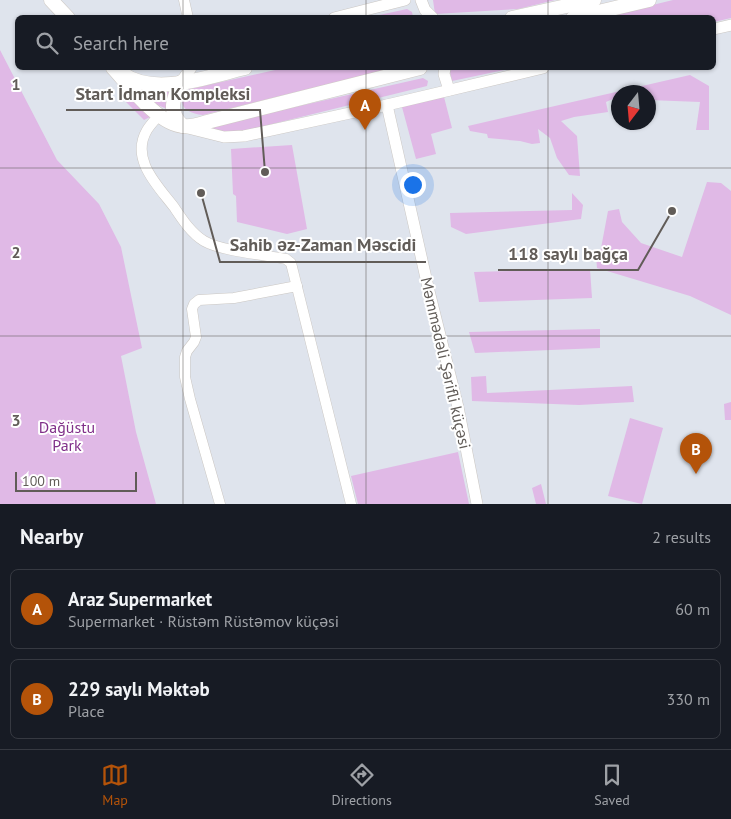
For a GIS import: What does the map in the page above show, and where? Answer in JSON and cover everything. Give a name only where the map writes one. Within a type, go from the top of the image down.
[{"type":"main road","points":[[51,0],[65,15]]},
{"type":"main road","points":[[526,15],[594,0]]},
{"type":"main road","points":[[586,15],[648,0]]},
{"type":"main road","points":[[115,70],[155,112],[183,126],[207,122],[412,70]]},
{"type":"main road","points":[[116,70],[127,77],[147,84],[160,84],[181,82],[236,70]]},
{"type":"main road","points":[[181,82],[173,107],[176,120],[183,126]]},
{"type":"street","points":[[184,0],[187,15]]},
{"type":"street","points":[[346,15],[405,0]]},
{"type":"street","points":[[421,0],[424,10],[429,15]]},
{"type":"street","points":[[716,29],[731,25]]},
{"type":"street","points":[[181,82],[190,70]]},
{"type":"street","points":[[445,70],[449,90]]},
{"type":"street","points":[[183,126],[210,134],[234,137],[387,105],[535,70]]},
{"type":"street","name":"Məmmədəli Şərifli küçəsi","points":[[387,105],[428,287],[458,407],[478,504]]},
{"type":"street","points":[[155,112],[143,140],[143,160],[148,173],[191,230],[204,241],[217,246],[286,260],[291,263],[351,504]]},
{"type":"street","points":[[220,504],[185,377],[185,358],[196,337],[192,309],[199,300],[234,298],[297,286]]},
{"type":"green space","points":[[433,0],[555,0],[518,9],[435,14]]},
{"type":"green space","points":[[673,0],[731,0],[731,18],[716,22],[716,15],[611,15]]},
{"type":"green space","points":[[407,9],[412,12],[413,15],[379,15]]},
{"type":"green space","name":"Dağüstu Park","points":[[0,50],[57,160],[99,204],[121,247],[142,348],[121,356],[136,432],[156,504],[0,504]]},
{"type":"green space","points":[[275,70],[385,70],[203,115],[187,110],[182,103],[185,94],[190,89]]},
{"type":"green space","points":[[449,70],[504,70],[452,81]]},
{"type":"green space","points":[[690,75],[709,86],[709,130],[696,130],[700,102],[656,100],[656,85],[646,85]]},
{"type":"green space","points":[[423,78],[428,81],[427,86],[232,134],[207,127]]},
{"type":"green space","points":[[134,86],[151,92],[169,92],[167,109],[153,103]]},
{"type":"green space","points":[[611,93],[611,100],[606,102],[608,112],[561,121],[577,136],[580,176],[569,175],[557,158],[550,138],[538,129],[540,143],[532,144],[488,138],[487,134],[470,131],[468,126]]},
{"type":"green space","points":[[129,95],[150,117],[144,120],[126,102]]},
{"type":"green space","points":[[444,97],[452,128],[431,134],[436,154],[416,159],[402,107]]},
{"type":"green space","points":[[292,145],[307,229],[287,234],[237,222],[236,196],[233,194],[231,149]]},
{"type":"green space","points":[[707,182],[721,183],[731,191],[731,315],[690,296],[597,268],[596,256],[599,259],[608,211],[619,209],[622,222],[641,243],[682,257]]},
{"type":"green space","points":[[572,193],[583,205],[581,219],[466,234],[451,227],[450,213],[572,210]]},
{"type":"green space","points":[[590,269],[592,298],[479,302],[474,272]]},
{"type":"green space","points":[[600,329],[600,348],[475,353],[469,332]]},
{"type":"green space","points":[[486,376],[487,393],[632,386],[634,402],[579,405],[472,401],[471,377]]},
{"type":"green space","points":[[731,402],[731,420],[725,420],[724,404]]},
{"type":"green space","points":[[630,418],[663,428],[642,504],[608,496]]},
{"type":"green space","points":[[458,452],[469,504],[358,504],[351,476]]},
{"type":"green space","points":[[541,484],[546,504],[536,504],[532,488]]},
{"type":"place","name":"Araz Supermarket","points":[[365,130]]},
{"type":"place","name":"Start İdman Kompleksi","points":[[265,172]]},
{"type":"place","name":"Sahib əz-Zaman Məscidi","points":[[201,193]]},
{"type":"place","name":"118 saylı bağça","points":[[672,211]]},
{"type":"place","name":"229 saylı Məktəb","points":[[696,474]]}]
